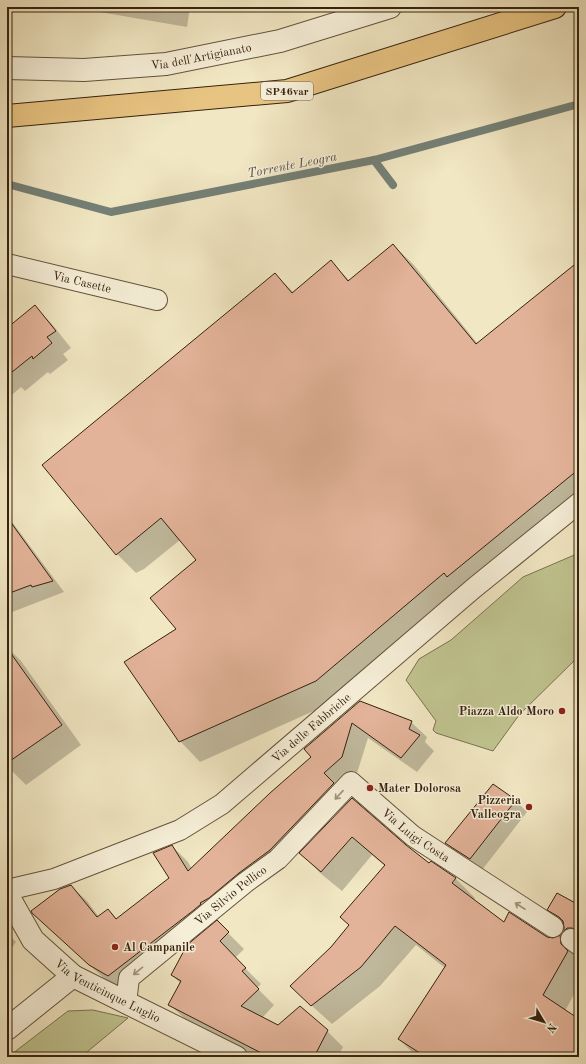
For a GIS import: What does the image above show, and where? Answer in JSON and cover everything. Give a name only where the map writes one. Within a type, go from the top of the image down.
[{"type":"main road","name":"SP46var","points":[[7,116],[287,91],[554,7]]},
{"type":"street","name":"Via dell'Artigianato","points":[[7,68],[84,70],[166,64],[280,41],[390,7]]},
{"type":"street","name":"Via Casette","points":[[7,264],[157,300]]},
{"type":"street","name":"Via delle Fabbriche","points":[[7,890],[54,879],[180,830],[222,804],[474,588],[579,502]]},
{"type":"street","name":"Via Luigi Costa","points":[[278,859],[351,782],[413,836],[553,927]]},
{"type":"street","name":"Via Silvio Pellico","points":[[126,1003],[129,978],[246,882],[278,859]]},
{"type":"street","name":"Via Venticinque Luglio","points":[[7,894],[33,940],[73,976],[236,1057]]},
{"type":"street","points":[[7,1029],[73,976]]},
{"type":"green space","points":[[579,553],[579,656],[519,715],[493,751],[436,733],[433,730],[436,721],[406,680],[419,659],[451,640],[523,577]]},
{"type":"green space","points":[[93,1010],[128,1018],[81,1057],[8,1057],[68,1011]]},
{"type":"building","points":[[393,244],[476,344],[579,261],[579,469],[447,577],[444,573],[316,681],[179,742],[124,662],[176,629],[150,598],[196,560],[161,518],[116,555],[42,465],[275,273],[292,293],[331,260],[348,281]]},
{"type":"building","points":[[35,305],[56,331],[47,337],[52,343],[33,359],[32,356],[7,376],[7,328]]},
{"type":"building","points":[[7,517],[53,581],[32,587],[31,585],[7,594]]},
{"type":"building","points":[[7,648],[62,725],[7,763]]},
{"type":"building","points":[[360,701],[412,721],[409,729],[420,735],[401,758],[352,723],[342,757],[324,773],[334,783],[270,850],[108,976],[89,965],[32,913],[31,911],[60,889],[71,885],[97,917],[108,909],[116,919],[169,878],[153,853],[172,845],[188,871],[270,793],[311,757],[304,749]]},
{"type":"building","points":[[493,784],[516,800],[470,859],[445,843]]},
{"type":"building","points":[[352,798],[429,863],[431,861],[456,878],[452,883],[504,922],[509,912],[547,937],[553,938],[560,935],[561,944],[568,951],[543,995],[579,1019],[579,1057],[426,1057],[398,1039],[446,965],[395,926],[361,967],[311,1006],[290,986],[331,947],[349,925],[340,917],[385,865],[352,837],[321,872],[299,853]]},
{"type":"building","points":[[557,893],[579,905],[579,931],[572,928],[567,928],[564,931],[563,921],[547,910]]},
{"type":"building","points":[[217,920],[229,932],[220,941],[246,968],[242,971],[259,989],[241,1006],[278,1025],[300,1006],[328,1030],[314,1057],[269,1057],[168,1005],[181,981],[171,975],[187,945]]},
{"type":"waterway","name":"Torrente Leogra","points":[[7,184],[111,212],[374,160],[579,104]]},
{"type":"waterway","points":[[374,160],[393,185]]},
{"type":"place","name":"Piazza Aldo Moro","points":[[562,711]]},
{"type":"place","name":"Mater Dolorosa","points":[[370,788]]},
{"type":"place","name":"Pizzeria Valleogra","points":[[529,807]]},
{"type":"place","name":"Al Campanile","points":[[115,947]]}]
